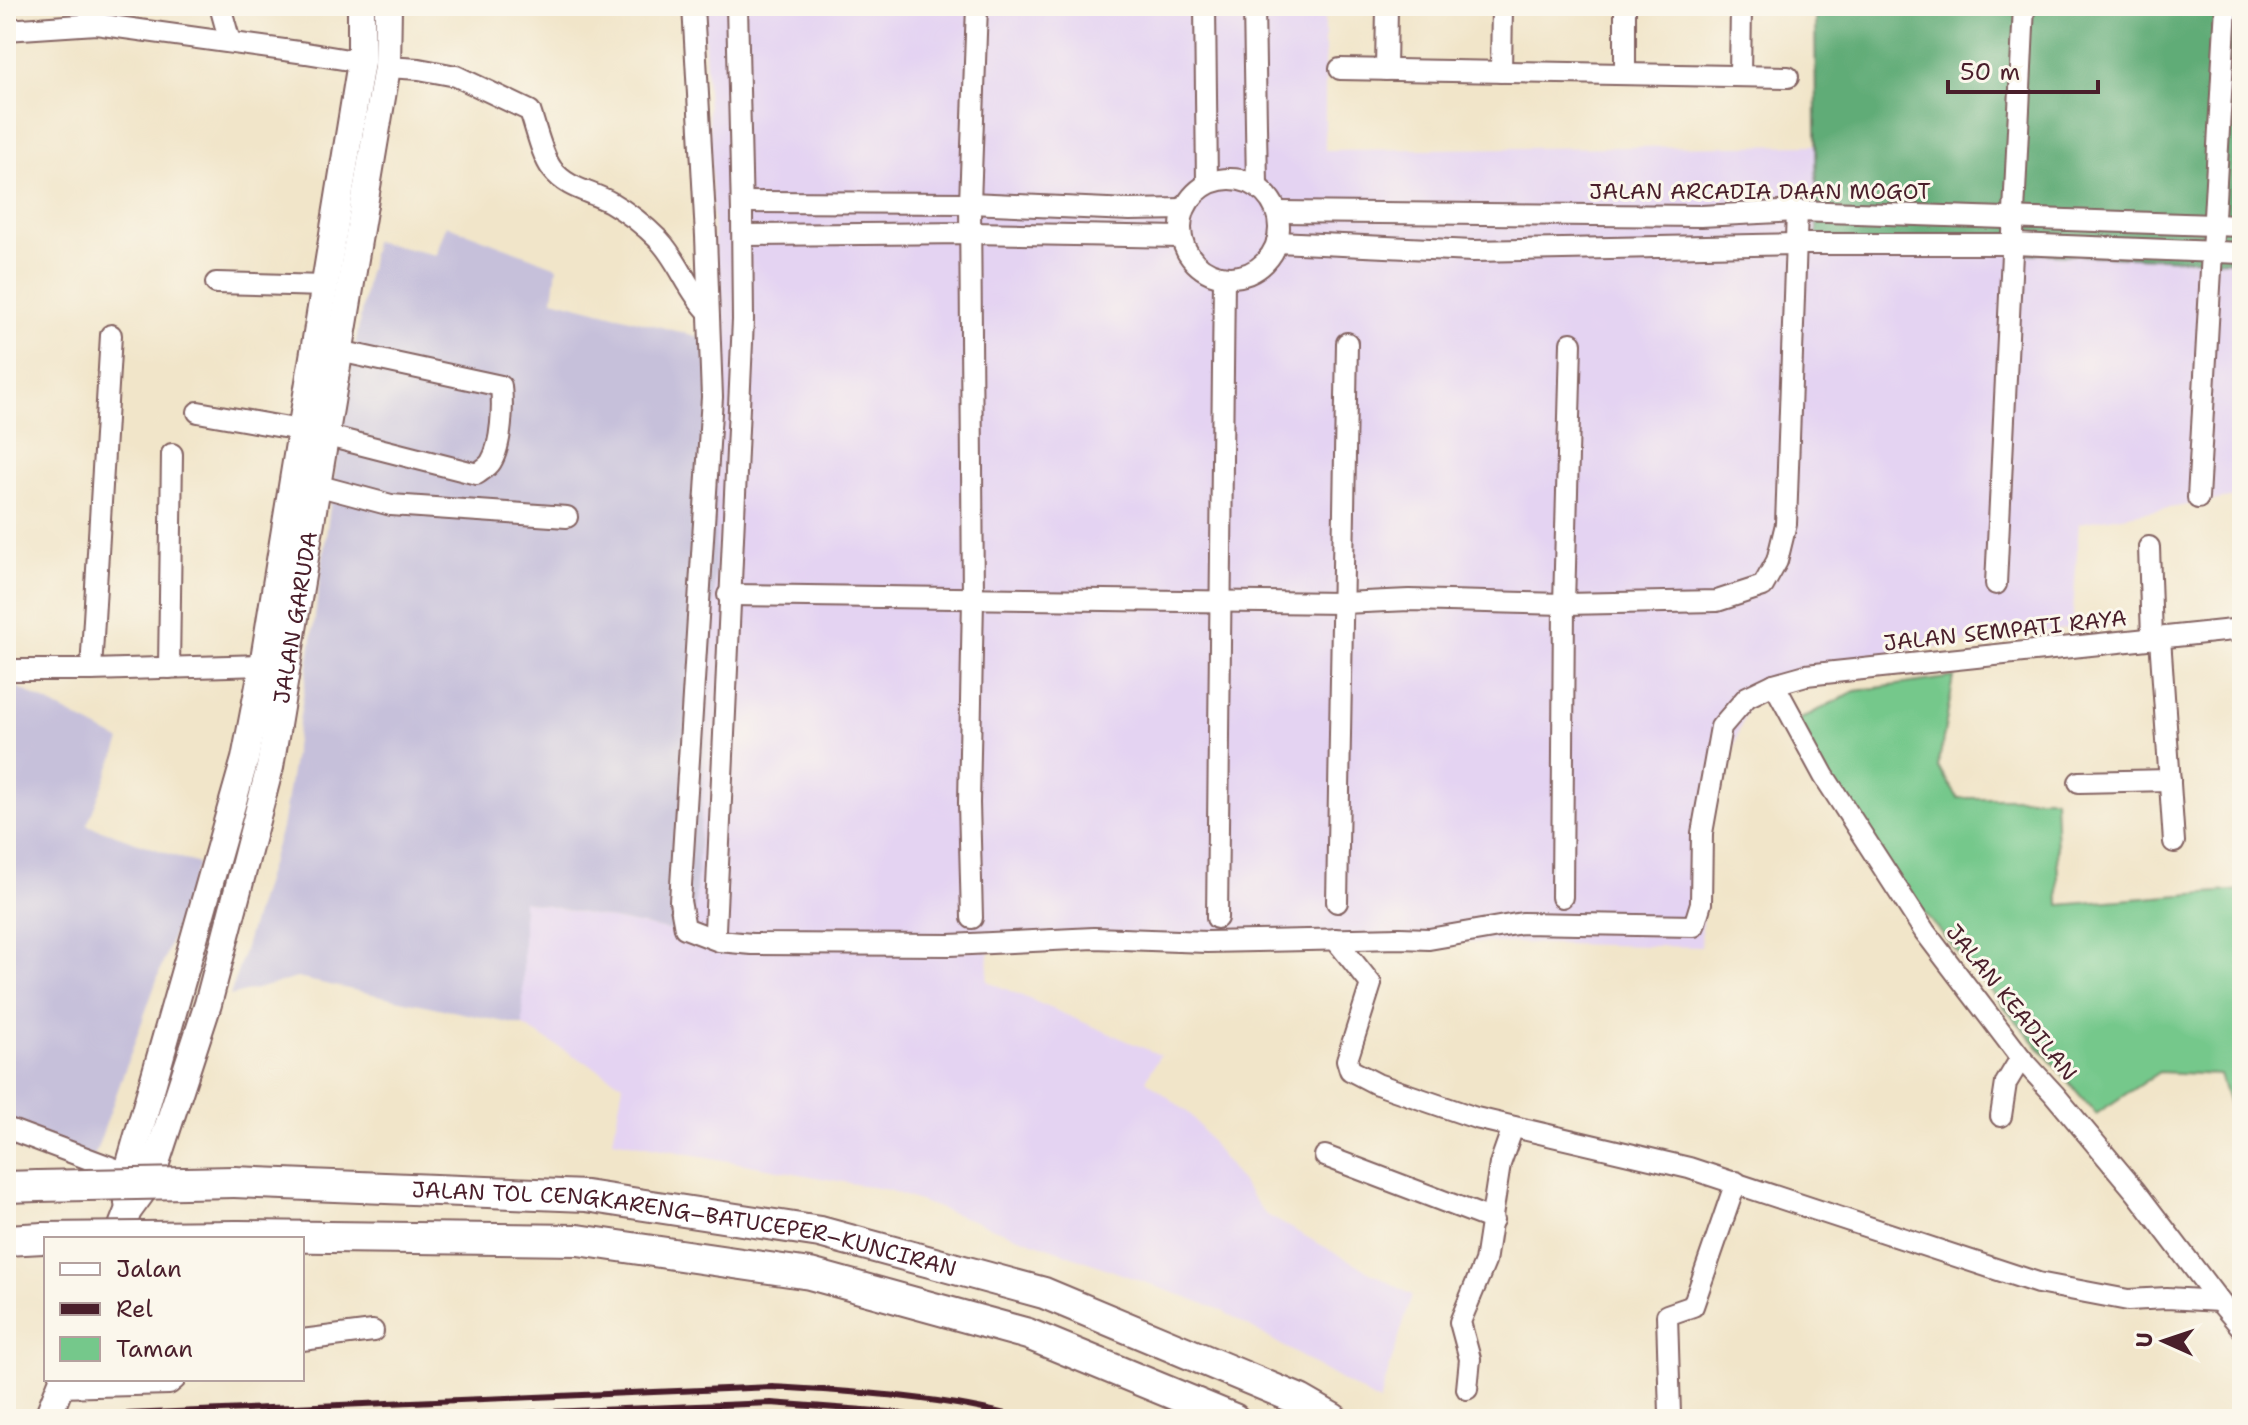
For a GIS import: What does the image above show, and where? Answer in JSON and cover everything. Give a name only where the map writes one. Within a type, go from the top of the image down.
[{"type":"highway","name":"JALAN TOL CENGKARENG–BATUCEPER–KUNCIRAN","points":[[6,1187],[234,1182],[586,1196],[820,1232],[1044,1293],[1300,1400],[1333,1419]]},
{"type":"highway","name":"JALAN TOL CENGKARENG–BATUCEPER–KUNCIRAN","points":[[140,1237],[578,1240],[810,1274],[1028,1334],[1234,1419]]},
{"type":"highway","name":"JALAN TOL CENGKARENG–BATUCEPER–KUNCIRAN","points":[[6,1240],[44,1238]]},
{"type":"main road","name":"JALAN GARUDA","points":[[139,1178],[179,994],[258,763],[263,665],[312,432],[374,65],[361,6]]},
{"type":"main road","name":"JALAN GARUDA","points":[[327,348],[324,286],[388,6]]},
{"type":"main road","name":"JALAN GARUDA","points":[[118,1237],[208,1004],[316,485],[312,432]]},
{"type":"main road","points":[[179,994],[208,1004]]},
{"type":"main road","points":[[47,1419],[61,1383]]},
{"type":"street","points":[[220,6],[230,42]]},
{"type":"street","points":[[693,6],[712,397],[680,901],[685,928],[719,941],[752,944],[950,945],[1094,938],[1207,942],[1335,939],[1371,984],[1347,1060],[1350,1070],[1377,1084],[1476,1118],[1658,1160],[1736,1182],[2038,1283],[2128,1300],[2167,1298],[2219,1301]]},
{"type":"street","points":[[715,930],[743,320],[737,6]]},
{"type":"street","points":[[972,918],[969,803],[973,599],[970,203],[977,6]]},
{"type":"street","points":[[1205,6],[1207,183]]},
{"type":"street","points":[[1254,6],[1257,186]]},
{"type":"street","points":[[1386,70],[1387,6]]},
{"type":"street","points":[[1501,72],[1502,6]]},
{"type":"street","points":[[1625,6],[1625,74]]},
{"type":"street","points":[[1740,76],[1741,6]]},
{"type":"street","points":[[1996,584],[2024,6]]},
{"type":"street","points":[[2198,498],[2226,6]]},
{"type":"street","points":[[6,30],[96,24],[456,76],[530,111],[550,167],[562,180],[581,191],[608,200],[637,219],[662,244],[708,311]]},
{"type":"street","points":[[1340,69],[1788,77]]},
{"type":"street","points":[[1224,178],[1241,179],[1257,186],[1269,197],[1277,212],[1277,242],[1266,262],[1247,275],[1224,278],[1204,271],[1189,257],[1181,237],[1183,209],[1193,194],[1207,183],[1224,178]]},
{"type":"street","points":[[742,202],[970,203],[1130,210],[1183,209]]},
{"type":"street","points":[[728,595],[1564,604],[1717,601],[1763,586],[1777,561],[1786,524],[1797,211]]},
{"type":"street","name":"JALAN ARCADIA DAAN MOGOT","points":[[1277,212],[1701,216],[1797,211],[2242,226]]},
{"type":"street","points":[[743,235],[971,233],[1181,237]]},
{"type":"street","points":[[1277,242],[1473,251],[1796,244],[2014,244],[2242,253]]},
{"type":"street","points":[[1217,918],[1224,278]]},
{"type":"street","points":[[216,283],[324,286]]},
{"type":"street","points":[[91,670],[111,335]]},
{"type":"street","points":[[1337,902],[1347,343]]},
{"type":"street","points":[[1562,897],[1564,604],[1571,343]]},
{"type":"street","points":[[198,412],[312,432],[477,474],[490,465],[498,445],[501,386],[327,348]]},
{"type":"street","points":[[169,668],[172,454]]},
{"type":"street","points":[[316,485],[391,505],[567,517]]},
{"type":"street","points":[[2149,547],[2174,842]]},
{"type":"street","name":"JALAN SEMPATI RAYA","points":[[1335,939],[1429,939],[1522,923],[1694,926],[1701,903],[1702,833],[1721,727],[1747,697],[1774,684],[1806,675],[2242,629]]},
{"type":"street","points":[[6,670],[263,665]]},
{"type":"street","name":"JALAN KEADILAN","points":[[1774,684],[1824,776],[1925,932],[2021,1058],[2136,1192],[2242,1328]]},
{"type":"street","points":[[2079,782],[2170,780]]},
{"type":"street","points":[[2001,1116],[2006,1083],[2021,1058]]},
{"type":"street","points":[[1467,1389],[1470,1359],[1460,1322],[1485,1262],[1500,1164],[1513,1127]]},
{"type":"street","points":[[6,1128],[139,1178]]},
{"type":"street","points":[[1325,1156],[1493,1220]]},
{"type":"street","points":[[1668,1419],[1667,1315],[1693,1306],[1736,1182]]},
{"type":"street","points":[[304,1340],[373,1331]]},
{"type":"street","points":[[61,1383],[169,1384],[173,1381]]},
{"type":"shaded area","points":[[703,6],[1325,6],[1325,150],[1816,145],[1817,254],[1997,252],[2242,261],[2242,496],[2079,523],[2072,628],[1826,662],[1750,700],[1706,825],[1701,947],[1268,938],[990,943],[987,981],[1160,1055],[1146,1080],[1191,1115],[1265,1214],[1412,1295],[1379,1402],[1219,1309],[888,1190],[613,1140],[623,1084],[523,1026],[522,901],[692,935],[719,342]]},
{"type":"shaded area","points":[[446,225],[557,267],[553,299],[719,342],[714,624],[693,935],[523,901],[523,1026],[297,978],[230,996],[283,822],[341,426],[374,241],[436,255]]},
{"type":"shaded area","points":[[6,681],[121,741],[87,825],[198,864],[94,1157],[6,1147]]},
{"type":"green space","points":[[1815,6],[2242,6],[2242,261],[1997,252],[1817,254]]},
{"type":"green space","points":[[1954,677],[1938,767],[1958,798],[2055,798],[2059,905],[2242,890],[2242,1121],[2233,1116],[2220,1075],[2159,1072],[2096,1114],[1841,816],[1793,723],[1855,691]]},
{"type":"railway","points":[[6,1419],[773,1387],[932,1400],[1025,1419]]},
{"type":"railway","points":[[372,1419],[771,1403],[890,1412],[932,1419]]}]
